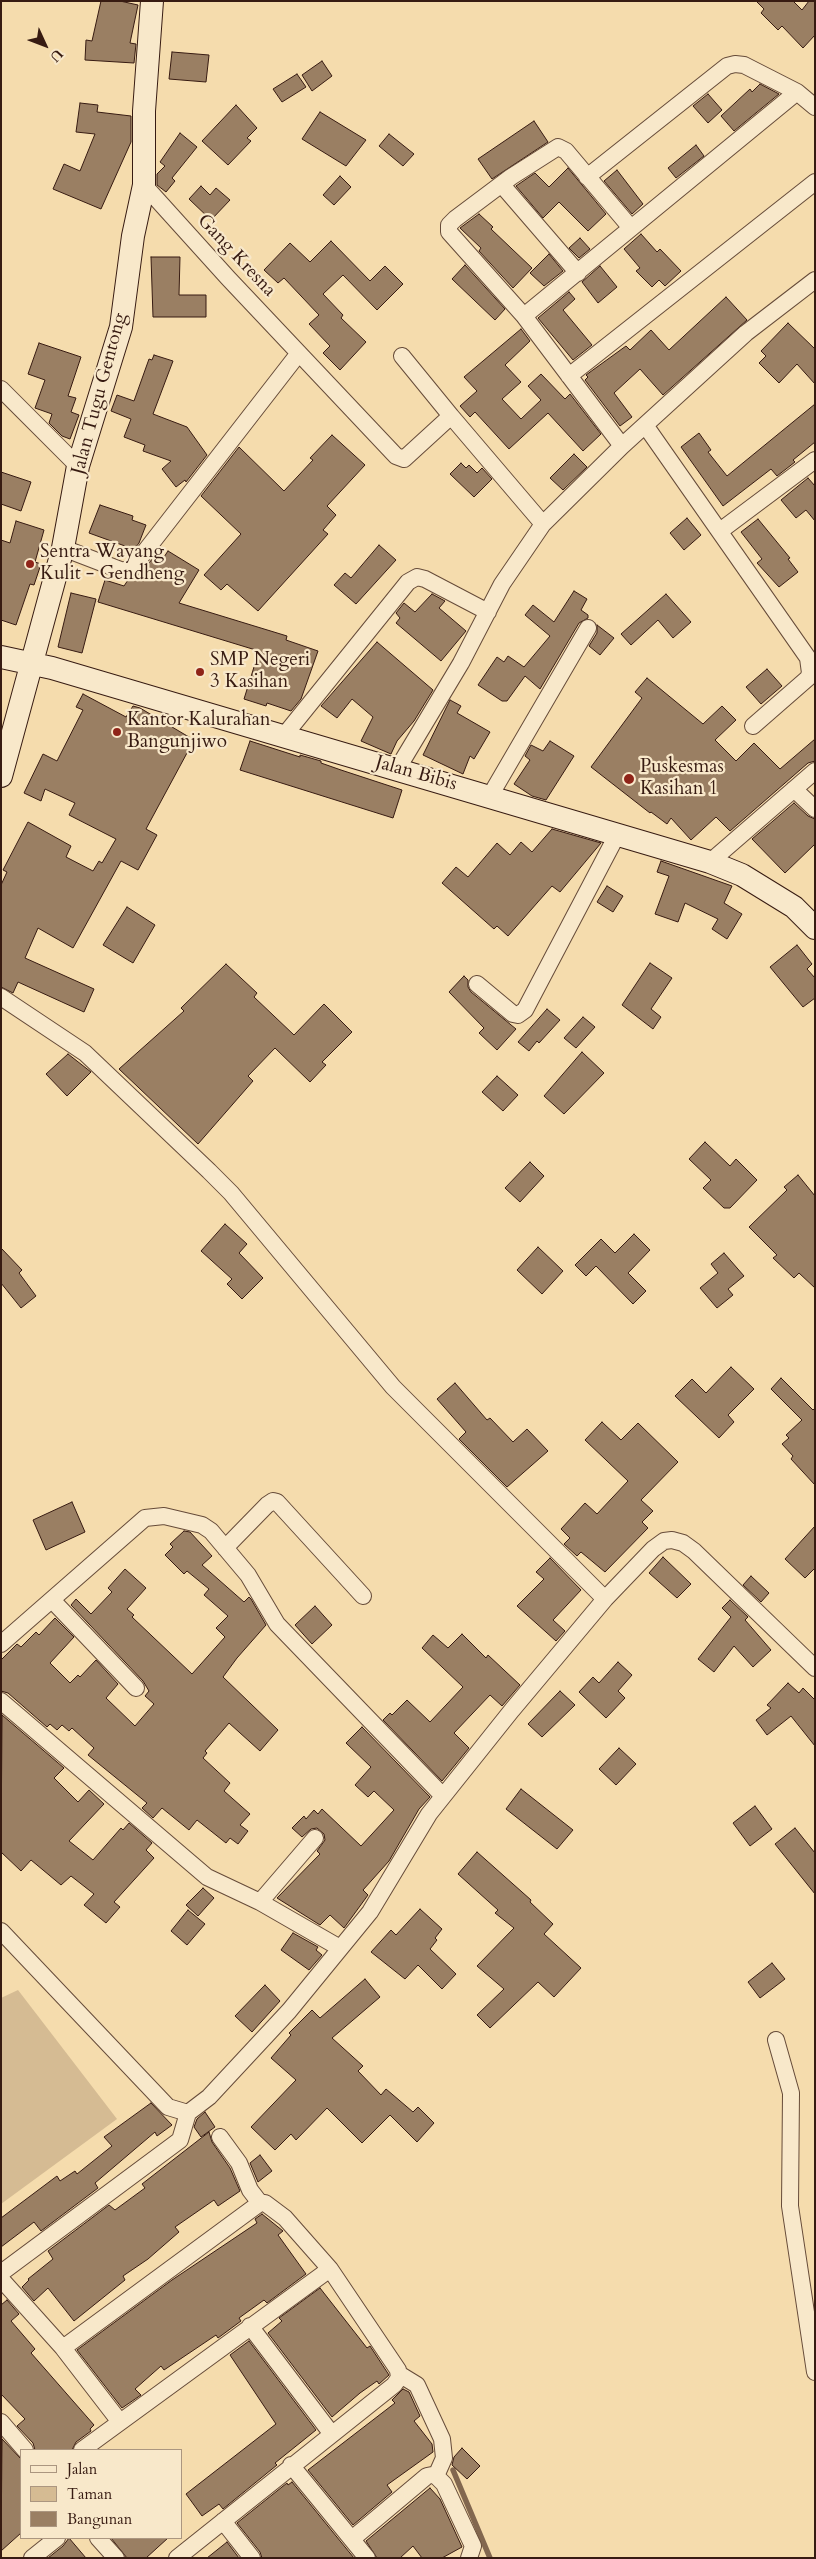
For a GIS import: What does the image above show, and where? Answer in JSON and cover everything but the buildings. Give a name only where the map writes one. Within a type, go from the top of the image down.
[{"type":"main road","name":"Jalan Tugu Gentong","points":[[1,776],[63,548],[78,466],[121,327],[133,236],[144,185],[144,102],[152,1]]},
{"type":"main road","name":"Jalan Bibis","points":[[1,657],[31,663],[283,737],[398,768],[710,862],[742,875],[794,907],[815,928]]},
{"type":"street","points":[[586,176],[727,66],[735,64],[744,65],[797,92],[815,107]]},
{"type":"street","points":[[524,316],[797,92]]},
{"type":"street","points":[[622,446],[524,316],[449,232],[449,225],[454,219],[558,147],[566,151],[631,228]]},
{"type":"street","points":[[569,376],[815,182]]},
{"type":"street","name":"Gang Kresna","points":[[144,185],[228,278],[400,458],[404,459],[451,416]]},
{"type":"street","points":[[502,185],[578,273]]},
{"type":"street","points":[[398,768],[461,664],[502,584],[543,524],[622,446],[746,333],[815,280]]},
{"type":"street","points":[[63,548],[123,571],[132,567],[300,353]]},
{"type":"street","points":[[402,356],[543,524]]},
{"type":"street","points":[[1,389],[78,466]]},
{"type":"street","points":[[645,425],[808,658],[810,666],[808,678],[753,726]]},
{"type":"street","points":[[720,531],[815,460]]},
{"type":"street","points":[[283,737],[408,582],[416,577],[425,579],[488,612]]},
{"type":"street","points":[[490,796],[588,628]]},
{"type":"street","points":[[710,862],[815,771]]},
{"type":"street","points":[[794,789],[815,809]]},
{"type":"street","points":[[477,984],[513,1014],[518,1016],[525,1010],[617,835]]},
{"type":"street","points":[[1,998],[85,1053],[209,1170],[264,1232],[374,1366],[605,1599]]},
{"type":"street","points":[[224,1548],[267,1505],[273,1501],[277,1502],[364,1596]]},
{"type":"street","points":[[1,1644],[145,1518],[164,1516],[202,1525],[211,1532],[248,1575],[278,1624],[443,1796]]},
{"type":"street","points":[[1,2273],[180,2140],[188,2113],[209,2098],[283,2018],[370,1912],[429,1814],[443,1796],[605,1599],[653,1549],[664,1541],[672,1540],[683,1543],[815,1668]]},
{"type":"street","points":[[52,1600],[136,1688]]},
{"type":"street","points":[[1,1701],[207,1877],[260,1902],[340,1948]]},
{"type":"street","points":[[260,1902],[315,1838]]},
{"type":"street","points":[[1,1931],[168,2107],[188,2113]]},
{"type":"street","points":[[776,2040],[791,2093],[790,2206],[815,2372]]},
{"type":"street","points":[[220,2137],[239,2163],[250,2190],[260,2203]]},
{"type":"street","points":[[63,2348],[260,2203],[268,2204],[285,2218],[330,2268],[399,2374],[418,2385],[442,2439],[444,2458],[436,2476]]},
{"type":"street","points":[[83,2449],[330,2268]]},
{"type":"street","points":[[1,2279],[60,2347],[63,2348],[120,2422]]},
{"type":"street","points":[[250,2326],[332,2433]]},
{"type":"street","points":[[177,2558],[291,2465],[394,2385],[399,2374]]},
{"type":"street","points":[[1,2422],[24,2449]]},
{"type":"street","points":[[291,2465],[367,2558]]},
{"type":"street","points":[[352,2539],[427,2476],[436,2476],[444,2484],[473,2546],[469,2558]]},
{"type":"street","points":[[222,2521],[252,2558]]},
{"type":"street","points":[[32,2558],[56,2539]]},
{"type":"street","points":[[99,2539],[116,2558]]},
{"type":"green space","points":[[18,1990],[117,2119],[1,2204],[1,1998]]},
{"type":"waterway","points":[[453,2470],[490,2558]]},
{"type":"place","name":"Sentra Wayang Kulit - Gendheng","points":[[30,564]]},
{"type":"place","name":"SMP Negeri 3 Kasihan","points":[[200,672]]},
{"type":"place","name":"Kantor Kalurahan Bangunjiwo","points":[[117,732]]},
{"type":"place","name":"Puskesmas Kasihan 1","points":[[629,779]]}]
